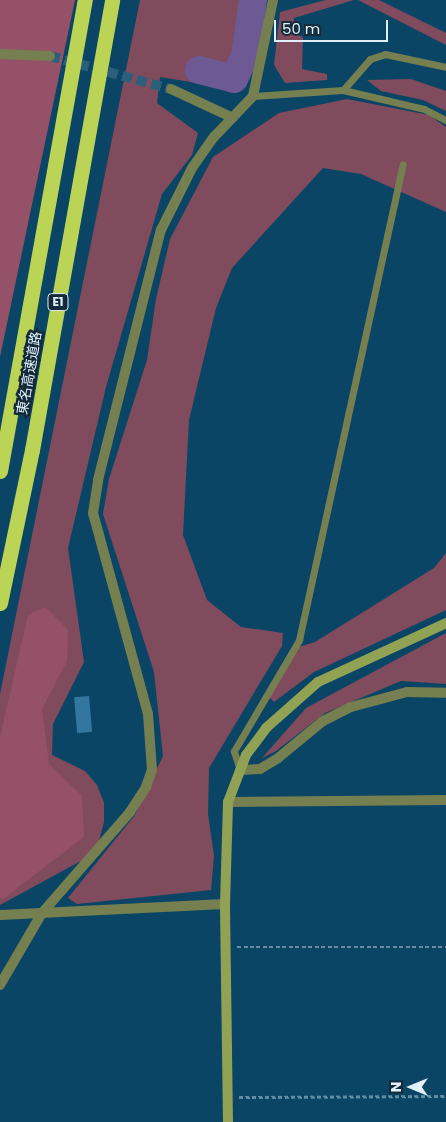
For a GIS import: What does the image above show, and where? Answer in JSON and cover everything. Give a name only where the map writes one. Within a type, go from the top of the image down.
[{"type":"highway","name":"東名高速道路","points":[[0,471],[85,0]]},
{"type":"highway","name":"東名高速道路","points":[[0,604],[32,450],[112,0]]},
{"type":"street","points":[[0,985],[42,913],[130,812],[146,787],[152,770],[148,714],[93,513],[111,423],[160,230],[192,168],[232,118],[253,96],[273,0]]},
{"type":"street","points":[[0,54],[50,56]]},
{"type":"street","points":[[171,89],[232,118]]},
{"type":"street","points":[[228,1122],[225,904],[228,802],[246,755],[266,728],[318,682],[446,623]]},
{"type":"street","points":[[240,770],[260,768],[278,758],[323,721],[351,707],[407,692],[446,693]]},
{"type":"street","points":[[228,802],[446,800]]},
{"type":"street","points":[[0,915],[225,904]]},
{"type":"lane","points":[[343,90],[370,59],[385,54],[446,67]]},
{"type":"lane","points":[[253,96],[343,90],[424,109],[446,120]]},
{"type":"lane","points":[[240,770],[234,751],[299,640],[403,164]]},
{"type":"path","points":[[226,947],[446,947]]},
{"type":"path","points":[[228,1098],[446,1096]]},
{"type":"shaded area","points":[[0,0],[75,0],[0,357]]},
{"type":"shaded area","points":[[140,0],[261,0],[262,3],[252,63],[239,90],[160,77],[157,103],[198,133],[192,155],[162,194],[106,387],[68,548],[84,662],[53,724],[52,755],[85,771],[97,785],[104,803],[104,822],[99,841],[88,857],[0,905],[0,694]]},
{"type":"shaded area","points":[[326,0],[354,0],[294,18],[293,31],[303,38],[302,69],[327,74],[327,80],[285,83],[274,65],[280,12]]},
{"type":"shaded area","points":[[358,0],[379,0],[446,33],[446,45]]},
{"type":"shaded area","points":[[411,79],[446,91],[446,111],[423,100],[381,91],[367,80]]},
{"type":"shaded area","points":[[347,99],[429,115],[446,127],[446,212],[361,174],[323,168],[232,268],[216,308],[189,420],[183,535],[207,600],[241,627],[283,633],[282,646],[209,768],[208,814],[214,856],[211,890],[77,904],[68,898],[135,815],[163,756],[154,672],[103,514],[109,479],[147,360],[156,299],[170,239],[213,157],[279,113]]},
{"type":"shaded area","points":[[446,553],[446,610],[314,672],[274,702],[266,694],[295,648],[315,642],[434,568]]},
{"type":"shaded area","points":[[45,607],[68,630],[67,661],[42,709],[49,764],[82,796],[84,837],[3,899],[0,898],[0,737],[28,615]]},
{"type":"shaded area","points":[[446,633],[446,684],[401,681],[325,713],[276,751],[262,758],[306,708]]},
{"type":"building","points":[[89,696],[92,732],[77,733],[74,697]]},
{"type":"waterway","points":[[199,70],[234,79],[245,55],[253,0]]},
{"type":"tunnel","points":[[50,56],[171,89]]}]
